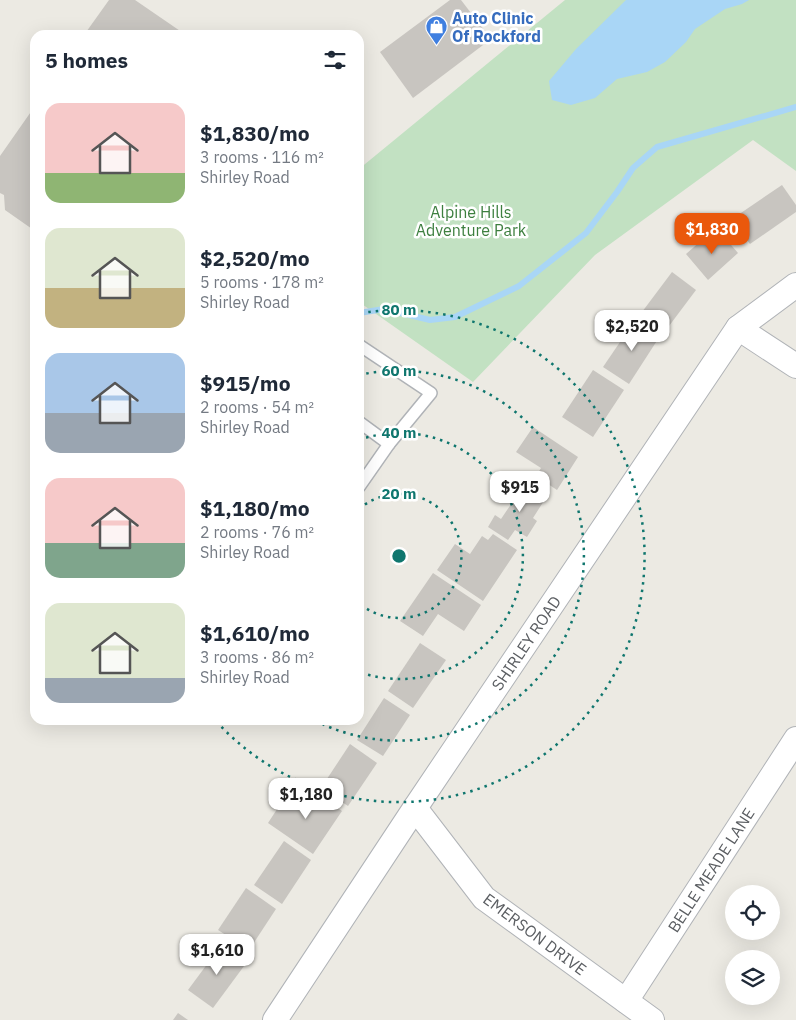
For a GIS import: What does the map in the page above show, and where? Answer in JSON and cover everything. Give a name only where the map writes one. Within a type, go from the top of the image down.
[{"type":"street","name":"SHIRLEY ROAD","points":[[275,1020],[415,808],[738,328],[796,285]]},
{"type":"street","points":[[738,328],[796,366]]},
{"type":"street","name":"BELLE MEADE LANE","points":[[626,1001],[796,739]]},
{"type":"street","name":"EMERSON DRIVE","points":[[415,808],[484,898],[652,1020]]},
{"type":"lane","points":[[364,348],[431,393],[389,444],[364,480]]},
{"type":"lane","points":[[364,426],[389,444]]},
{"type":"green space","name":"Alpine Hills Adventure Park","points":[[565,0],[796,0],[796,171],[753,140],[595,255],[473,382],[364,306],[364,165]]},
{"type":"water","points":[[626,0],[749,0],[725,9],[695,29],[686,42],[665,62],[647,72],[617,79],[595,98],[571,105],[552,100],[549,81],[576,49]]},
{"type":"building","points":[[109,0],[135,0],[179,30],[88,30]]},
{"type":"building","name":"Auto Clinic Of Rockford","points":[[450,0],[461,0],[491,39],[413,98],[380,52]]},
{"type":"building","points":[[30,113],[30,228],[5,210],[4,195],[0,193],[0,156]]},
{"type":"building","points":[[782,185],[796,205],[796,212],[750,244],[732,219]]},
{"type":"building","points":[[719,231],[738,253],[708,280],[686,254],[702,240],[706,244]]},
{"type":"building","points":[[672,272],[696,290],[666,330],[642,312]]},
{"type":"building","points":[[635,320],[660,336],[629,384],[603,367]]},
{"type":"building","points":[[593,370],[624,390],[593,437],[562,417]]},
{"type":"building","points":[[533,427],[578,457],[557,490],[536,476],[541,468],[516,452]]},
{"type":"building","points":[[526,482],[547,496],[533,518],[537,521],[527,537],[515,530],[508,540],[488,527],[495,515],[501,519]]},
{"type":"building","points":[[493,534],[517,550],[483,601],[437,570],[455,544],[470,554],[482,536],[488,540]]},
{"type":"building","points":[[433,573],[481,605],[464,631],[438,614],[423,636],[400,621]]},
{"type":"building","points":[[420,643],[446,660],[413,708],[388,691]]},
{"type":"building","points":[[384,698],[410,715],[383,756],[357,740]]},
{"type":"building","points":[[350,744],[377,763],[348,806],[321,788]]},
{"type":"building","points":[[309,789],[342,811],[313,854],[268,823],[285,797],[298,806]]},
{"type":"building","points":[[284,841],[311,860],[282,904],[254,885]]},
{"type":"building","points":[[246,888],[276,909],[249,950],[218,930]]},
{"type":"building","points":[[222,944],[247,962],[213,1008],[188,990]]},
{"type":"building","points":[[178,1013],[188,1020],[173,1020]]},
{"type":"waterway","points":[[364,312],[384,309],[430,320],[455,317],[519,286],[586,233],[633,168],[657,147],[796,107]]},
{"type":"place","name":"Auto Clinic Of Rockford","points":[[436,46]]}]
